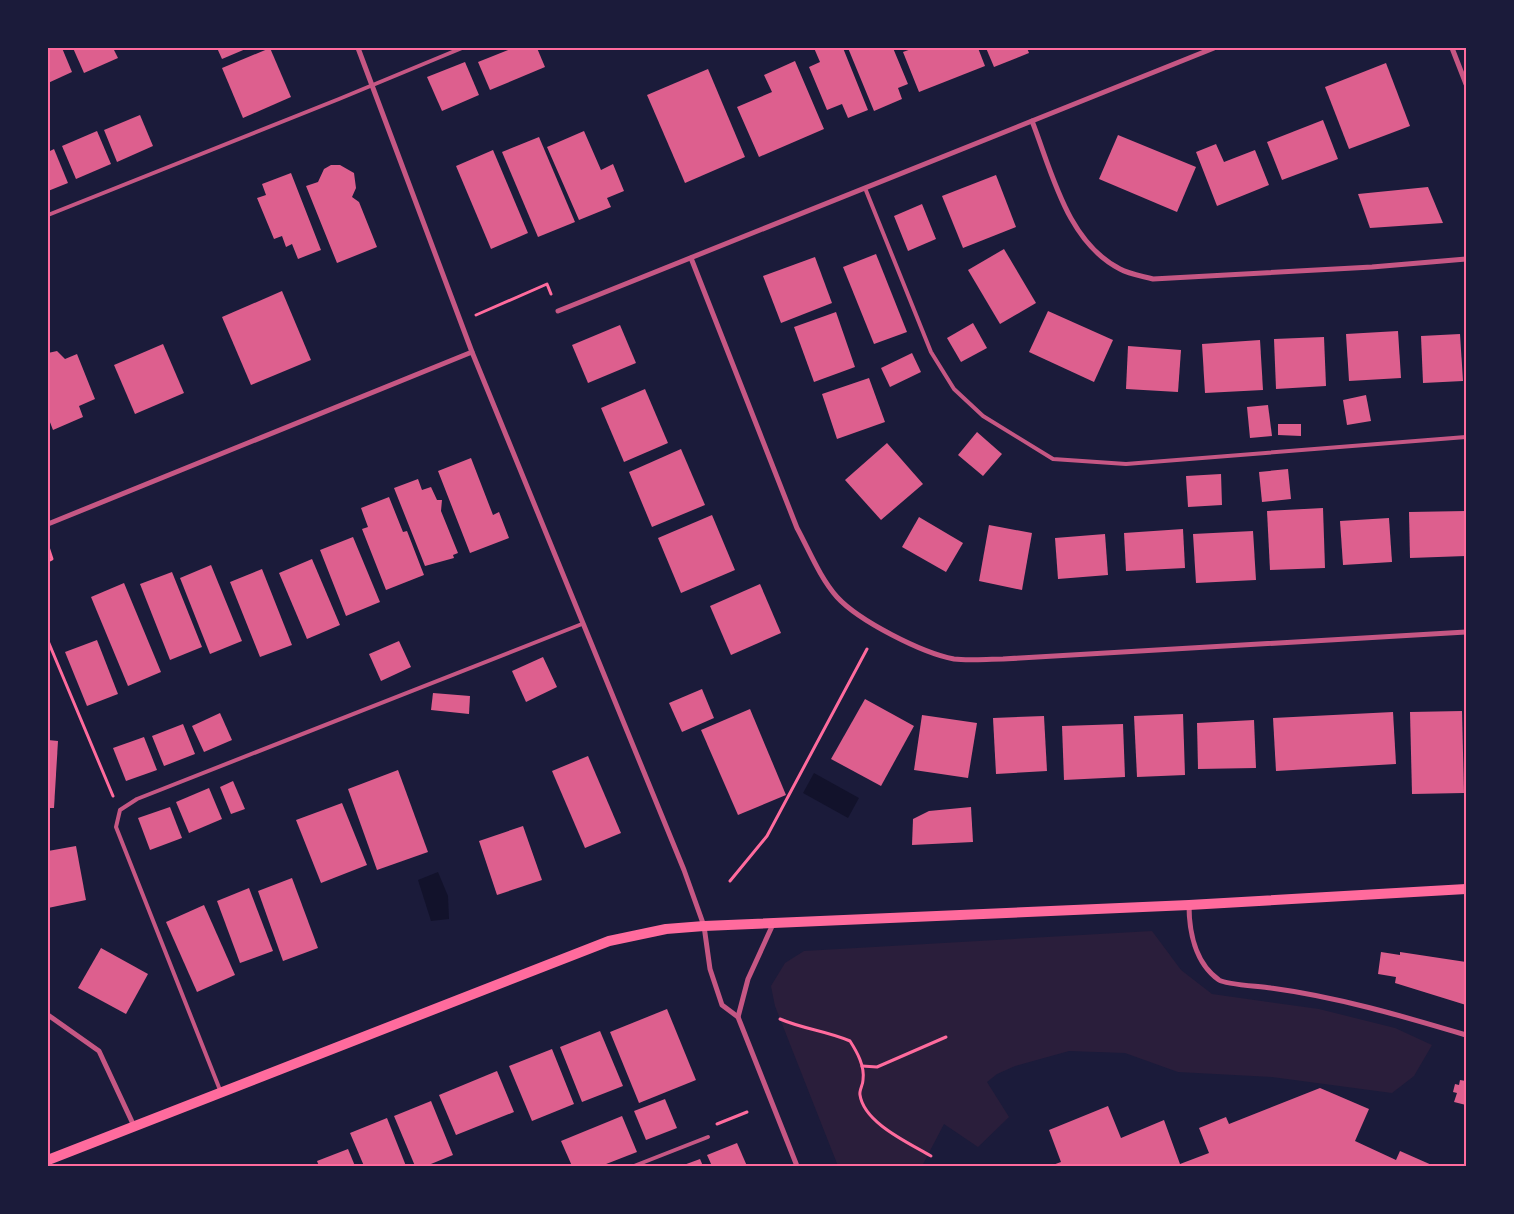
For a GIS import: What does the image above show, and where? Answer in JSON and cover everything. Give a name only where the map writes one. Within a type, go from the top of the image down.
[{"type":"main road","points":[[48,1160],[610,941],[666,929],[774,922],[1189,905],[1466,889]]},
{"type":"street","points":[[358,48],[472,352],[684,870],[704,926],[710,969],[722,1005],[738,1017],[797,1166]]},
{"type":"street","points":[[558,311],[1214,48]]},
{"type":"street","points":[[1452,48],[1466,84]]},
{"type":"street","points":[[1032,121],[1071,219],[1099,256],[1121,270],[1152,279],[1372,267],[1466,259]]},
{"type":"street","points":[[691,258],[797,528],[817,566],[837,597],[874,624],[915,647],[954,659],[1003,659],[1466,632]]},
{"type":"street","points":[[48,524],[472,352]]},
{"type":"street","points":[[1189,905],[1189,930],[1197,951],[1208,968],[1220,981],[1280,989],[1378,1008],[1466,1035]]},
{"type":"street","points":[[738,1017],[748,979],[774,922]]},
{"type":"street","points":[[48,1015],[99,1051],[134,1126]]},
{"type":"lane","points":[[48,215],[462,48]]},
{"type":"lane","points":[[865,188],[931,352],[954,389],[983,416],[1053,459],[1126,464],[1466,437]]},
{"type":"lane","points":[[221,1092],[116,827],[120,810],[136,799],[582,624]]},
{"type":"lane","points":[[634,1166],[708,1137]]},
{"type":"path","points":[[461,322],[547,284]]},
{"type":"path","points":[[48,547],[52,559],[48,561]]},
{"type":"path","points":[[48,641],[102,776],[120,810]]},
{"type":"path","points":[[730,881],[767,836],[867,649]]},
{"type":"path","points":[[780,1019],[801,1028],[834,1034],[850,1041],[862,1066],[863,1080],[860,1094],[866,1111],[888,1131],[931,1156]]},
{"type":"path","points":[[862,1066],[877,1067],[946,1037]]},
{"type":"path","points":[[708,1137],[716,1125],[747,1112]]},
{"type":"shaded area","points":[[814,773],[859,798],[848,818],[803,793]]},
{"type":"shaded area","points":[[438,872],[448,896],[449,919],[431,921],[418,880]]},
{"type":"shaded area","points":[[1152,931],[1181,970],[1212,994],[1319,1009],[1395,1028],[1432,1045],[1414,1076],[1392,1093],[1272,1077],[1178,1072],[1125,1053],[1069,1051],[1015,1066],[997,1074],[987,1082],[1009,1117],[978,1147],[944,1124],[922,1166],[838,1166],[775,1006],[771,986],[785,963],[804,951]]},
{"type":"building","points":[[48,48],[62,48],[72,72],[48,83]]},
{"type":"building","points":[[73,48],[113,48],[118,58],[84,73]]},
{"type":"building","points":[[217,48],[248,48],[222,59]]},
{"type":"building","points":[[270,48],[291,97],[243,118],[222,68]]},
{"type":"building","points":[[513,48],[537,48],[545,67],[490,90],[478,62]]},
{"type":"building","points":[[814,48],[843,48],[868,110],[848,118],[842,104],[827,110],[809,67],[820,62]]},
{"type":"building","points":[[848,48],[893,48],[908,84],[898,88],[902,99],[874,111]]},
{"type":"building","points":[[914,48],[978,48],[985,66],[919,92],[903,52]]},
{"type":"building","points":[[986,48],[1027,48],[1029,53],[994,67]]},
{"type":"building","points":[[795,61],[824,129],[759,157],[737,107],[772,92],[764,75]]},
{"type":"building","points":[[465,62],[479,95],[442,111],[427,77]]},
{"type":"building","points":[[1386,63],[1410,126],[1349,149],[1325,87]]},
{"type":"building","points":[[708,69],[745,157],[685,183],[647,95]]},
{"type":"building","points":[[140,115],[153,146],[117,162],[104,130]]},
{"type":"building","points":[[1323,120],[1338,159],[1282,180],[1267,142]]},
{"type":"building","points":[[97,131],[111,164],[76,179],[62,146]]},
{"type":"building","points":[[584,131],[601,170],[613,164],[624,191],[607,198],[611,207],[579,220],[547,147]]},
{"type":"building","points":[[1118,135],[1196,167],[1177,212],[1099,179]]},
{"type":"building","points":[[539,137],[575,222],[538,237],[502,152]]},
{"type":"building","points":[[1216,144],[1224,162],[1255,150],[1269,185],[1217,206],[1196,152]]},
{"type":"building","points":[[54,149],[68,183],[48,191],[48,152]]},
{"type":"building","points":[[493,150],[528,233],[491,249],[456,166]]},
{"type":"building","points":[[331,165],[340,165],[354,173],[356,188],[352,197],[359,202],[377,247],[337,263],[306,186],[318,182],[324,169]]},
{"type":"building","points":[[291,173],[321,250],[298,259],[292,244],[286,247],[282,236],[274,239],[257,198],[266,195],[262,184]]},
{"type":"building","points":[[996,175],[1016,227],[963,248],[942,196]]},
{"type":"building","points":[[1428,187],[1443,223],[1370,228],[1358,194]]},
{"type":"building","points":[[922,204],[936,239],[908,251],[894,216]]},
{"type":"building","points":[[1004,249],[1036,303],[1000,324],[968,270]]},
{"type":"building","points":[[876,254],[907,332],[874,344],[843,267]]},
{"type":"building","points":[[815,257],[832,303],[781,323],[763,276]]},
{"type":"building","points":[[282,291],[311,360],[251,385],[222,317]]},
{"type":"building","points":[[1048,311],[1113,340],[1094,382],[1029,352]]},
{"type":"building","points":[[836,312],[855,367],[814,382],[794,327]]},
{"type":"building","points":[[973,323],[987,348],[961,362],[947,338]]},
{"type":"building","points":[[620,325],[636,363],[588,383],[572,345]]},
{"type":"building","points":[[1398,331],[1401,378],[1349,381],[1346,334]]},
{"type":"building","points":[[1460,334],[1463,381],[1423,383],[1421,336]]},
{"type":"building","points":[[1324,337],[1326,386],[1276,389],[1274,339]]},
{"type":"building","points":[[1260,340],[1263,390],[1205,393],[1202,344]]},
{"type":"building","points":[[163,344],[184,393],[135,414],[114,365]]},
{"type":"building","points":[[1128,346],[1181,350],[1178,392],[1126,389]]},
{"type":"building","points":[[57,351],[65,359],[77,354],[95,399],[79,406],[83,417],[53,430],[48,417],[48,353]]},
{"type":"building","points":[[912,353],[921,372],[890,387],[881,368]]},
{"type":"building","points":[[869,378],[885,422],[837,439],[822,394]]},
{"type":"building","points":[[645,389],[668,443],[624,462],[601,408]]},
{"type":"building","points":[[1366,395],[1371,421],[1347,425],[1343,400]]},
{"type":"building","points":[[1268,405],[1272,436],[1250,438],[1247,407]]},
{"type":"building","points":[[1278,424],[1301,424],[1301,436],[1278,435]]},
{"type":"building","points":[[977,432],[1002,454],[983,476],[958,455]]},
{"type":"building","points":[[887,443],[923,484],[881,520],[845,480]]},
{"type":"building","points":[[681,449],[705,505],[652,527],[629,472]]},
{"type":"building","points":[[471,458],[493,515],[499,512],[509,538],[470,553],[438,471]]},
{"type":"building","points":[[1288,469],[1291,499],[1262,502],[1259,472]]},
{"type":"building","points":[[1221,474],[1222,505],[1188,507],[1186,476]]},
{"type":"building","points":[[418,479],[422,490],[431,487],[437,500],[442,500],[441,511],[458,553],[453,555],[454,558],[425,566],[394,488]]},
{"type":"building","points":[[389,497],[403,532],[407,531],[424,575],[386,590],[362,529],[368,527],[361,508]]},
{"type":"building","points":[[1323,508],[1325,568],[1270,570],[1267,511]]},
{"type":"building","points":[[1466,511],[1466,556],[1410,558],[1409,512]]},
{"type":"building","points":[[712,515],[735,570],[681,593],[658,538]]},
{"type":"building","points":[[919,517],[963,543],[946,572],[902,547]]},
{"type":"building","points":[[1389,518],[1392,562],[1343,565],[1340,521]]},
{"type":"building","points":[[989,525],[1032,533],[1022,590],[979,581]]},
{"type":"building","points":[[1183,529],[1185,568],[1126,571],[1124,533]]},
{"type":"building","points":[[1253,531],[1256,580],[1196,583],[1193,534]]},
{"type":"building","points":[[1105,534],[1108,575],[1058,579],[1055,538]]},
{"type":"building","points":[[353,537],[380,602],[346,616],[320,550]]},
{"type":"building","points":[[312,559],[340,625],[307,639],[279,573]]},
{"type":"building","points":[[211,565],[242,641],[210,654],[180,578]]},
{"type":"building","points":[[262,569],[292,645],[260,657],[230,582]]},
{"type":"building","points":[[172,572],[202,647],[170,660],[140,584]]},
{"type":"building","points":[[124,583],[161,672],[128,686],[91,597]]},
{"type":"building","points":[[760,584],[781,633],[731,655],[710,606]]},
{"type":"building","points":[[97,640],[118,694],[87,706],[65,652]]},
{"type":"building","points":[[399,641],[411,667],[381,681],[369,654]]},
{"type":"building","points":[[543,657],[557,687],[526,702],[512,671]]},
{"type":"building","points":[[702,689],[714,718],[682,732],[669,703]]},
{"type":"building","points":[[433,693],[470,696],[469,714],[431,710]]},
{"type":"building","points":[[865,699],[914,726],[881,786],[831,759]]},
{"type":"building","points":[[750,709],[786,795],[738,815],[701,730]]},
{"type":"building","points":[[1462,711],[1464,793],[1412,794],[1410,712]]},
{"type":"building","points":[[1393,712],[1396,764],[1276,771],[1273,718]]},
{"type":"building","points":[[220,713],[232,740],[204,752],[192,726]]},
{"type":"building","points":[[1183,714],[1185,775],[1137,777],[1134,716]]},
{"type":"building","points":[[922,715],[977,723],[968,778],[914,770]]},
{"type":"building","points":[[1044,716],[1047,771],[996,774],[993,718]]},
{"type":"building","points":[[1254,720],[1256,768],[1198,769],[1197,723]]},
{"type":"building","points":[[183,724],[195,754],[164,766],[152,736]]},
{"type":"building","points":[[1123,724],[1125,777],[1064,780],[1062,726]]},
{"type":"building","points":[[144,737],[157,770],[126,781],[113,748]]},
{"type":"building","points":[[48,740],[58,741],[54,808],[48,808]]},
{"type":"building","points":[[588,756],[621,833],[585,848],[552,771]]},
{"type":"building","points":[[398,770],[428,852],[377,870],[348,789]]},
{"type":"building","points":[[233,781],[245,809],[231,814],[220,787]]},
{"type":"building","points":[[209,788],[222,819],[189,833],[176,802]]},
{"type":"building","points":[[342,803],[367,865],[321,883],[296,820]]},
{"type":"building","points":[[170,807],[182,838],[150,850],[138,818]]},
{"type":"building","points":[[971,807],[973,842],[912,845],[913,819],[929,811]]},
{"type":"building","points":[[523,826],[542,880],[497,895],[479,841]]},
{"type":"building","points":[[76,846],[86,900],[48,908],[48,851]]},
{"type":"building","points":[[292,878],[318,948],[283,961],[258,891]]},
{"type":"building","points":[[249,888],[273,951],[240,963],[217,901]]},
{"type":"building","points":[[204,905],[235,975],[197,992],[166,922]]},
{"type":"building","points":[[101,948],[148,974],[126,1014],[78,988]]},
{"type":"building","points":[[1381,952],[1400,955],[1400,952],[1466,962],[1466,1005],[1395,983],[1396,977],[1378,974]]},
{"type":"building","points":[[667,1009],[696,1080],[639,1103],[610,1032]]},
{"type":"building","points":[[600,1031],[623,1086],[582,1102],[560,1047]]},
{"type":"building","points":[[552,1049],[574,1104],[532,1121],[509,1066]]},
{"type":"building","points":[[497,1071],[514,1112],[456,1135],[439,1095]]},
{"type":"building","points":[[1460,1080],[1466,1081],[1466,1105],[1454,1102],[1457,1093],[1453,1092],[1455,1084],[1459,1085]]},
{"type":"building","points":[[1320,1088],[1369,1109],[1355,1141],[1396,1160],[1400,1151],[1434,1166],[1050,1166],[1061,1162],[1049,1130],[1108,1106],[1121,1138],[1164,1120],[1180,1164],[1209,1153],[1199,1128],[1226,1117],[1229,1124]]},
{"type":"building","points":[[665,1099],[677,1128],[646,1140],[634,1111]]},
{"type":"building","points":[[431,1101],[453,1155],[426,1166],[415,1166],[394,1116]]},
{"type":"building","points":[[622,1116],[637,1152],[601,1166],[572,1166],[561,1141]]},
{"type":"building","points":[[387,1118],[406,1166],[364,1166],[350,1133]]},
{"type":"building","points":[[737,1143],[747,1166],[712,1166],[707,1155]]},
{"type":"building","points":[[348,1149],[355,1166],[319,1166],[317,1161]]},
{"type":"building","points":[[700,1159],[703,1166],[681,1166]]}]
